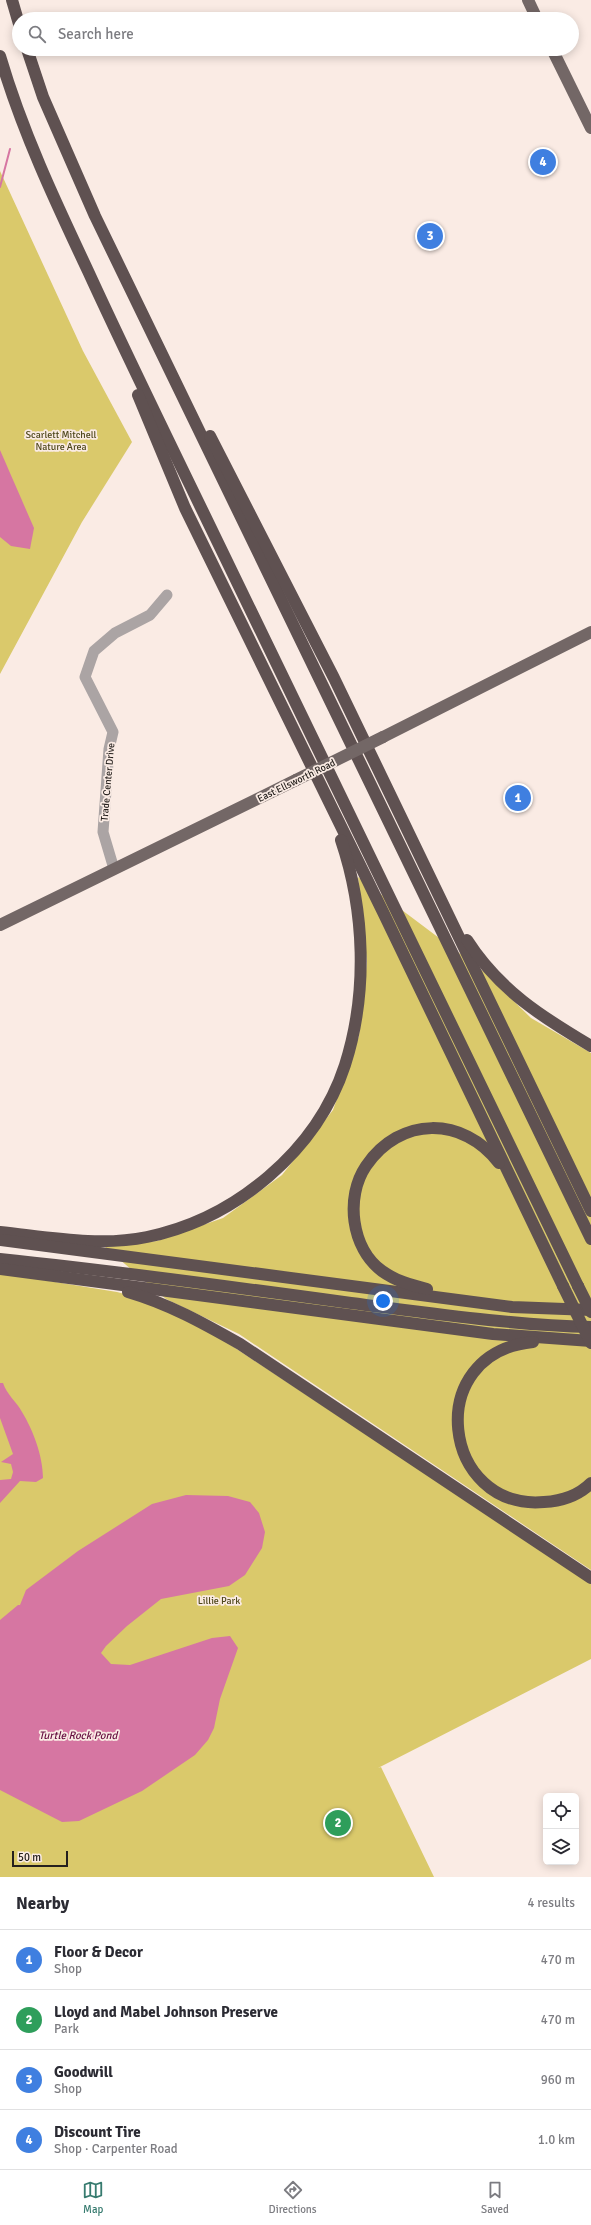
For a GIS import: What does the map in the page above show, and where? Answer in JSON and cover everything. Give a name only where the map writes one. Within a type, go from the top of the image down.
[{"type":"highway","points":[[12,0],[16,12]]},
{"type":"highway","points":[[0,56],[28,139],[46,182],[124,348],[308,733],[485,1091],[591,1311]]},
{"type":"highway","points":[[29,56],[43,97],[73,169],[591,1239]]},
{"type":"highway","points":[[0,1269],[554,1340],[591,1342],[185,508],[137,392],[124,348]]},
{"type":"highway","points":[[174,380],[206,428],[334,678],[591,1211]]},
{"type":"highway","points":[[0,1232],[74,1240],[112,1241],[146,1237],[186,1225],[223,1209],[255,1188],[284,1162],[312,1128],[330,1098],[345,1066],[353,1036],[360,998],[361,949],[357,908],[345,853],[327,799]]},
{"type":"highway","points":[[445,906],[475,951],[514,996],[541,1016],[591,1046]]},
{"type":"highway","points":[[454,1299],[394,1279],[371,1260],[361,1244],[355,1228],[353,1208],[356,1188],[365,1167],[376,1152],[391,1141],[406,1133],[425,1128],[443,1128],[464,1133],[482,1143],[494,1156],[515,1185]]},
{"type":"highway","points":[[0,1240],[512,1306],[591,1311]]},
{"type":"highway","points":[[0,1259],[84,1268],[477,1318],[559,1326],[591,1327]]},
{"type":"highway","points":[[91,1281],[166,1305],[190,1315],[240,1344],[591,1578]]},
{"type":"highway","points":[[554,1340],[524,1343],[506,1348],[492,1354],[477,1368],[466,1385],[459,1403],[457,1418],[458,1437],[470,1466],[480,1478],[506,1496],[536,1503],[555,1501],[572,1495],[591,1483]]},
{"type":"main road","points":[[528,0],[534,12]]},
{"type":"main road","points":[[555,56],[591,128]]},
{"type":"main road","name":"East Ellsworth Road","points":[[0,925],[383,737],[591,632]]},
{"type":"street","name":"Trade Center Drive","points":[[114,869],[103,832],[109,749],[113,732],[85,676],[94,651],[116,633],[150,616],[167,595]]},
{"type":"green space","name":"Scarlett Mitchell Nature Area","points":[[0,171],[83,351],[132,442],[82,522],[0,674]]},
{"type":"green space","points":[[358,877],[483,971],[531,1018],[591,1053],[591,1570],[239,1334],[166,1299],[105,1247],[157,1241],[223,1218],[282,1175],[333,1110],[359,1036],[367,962]]},
{"type":"green space","name":"Lillie Park","points":[[0,1273],[117,1292],[136,1297],[205,1328],[591,1583],[591,1659],[378,1768],[381,1767],[434,1877],[0,1877]]},
{"type":"water","points":[[0,450],[34,528],[30,549],[11,546],[0,537]]},
{"type":"water","points":[[0,1383],[3,1383],[20,1408],[30,1427],[37,1444],[43,1470],[43,1478],[36,1482],[20,1481],[0,1503],[0,1480],[11,1479],[13,1472],[11,1464],[1,1462],[13,1454],[0,1418]]},
{"type":"water","name":"Turtle Rock Pond","points":[[186,1495],[228,1496],[250,1502],[259,1513],[265,1532],[262,1548],[245,1575],[229,1586],[161,1599],[127,1626],[106,1646],[101,1653],[111,1664],[130,1665],[212,1638],[230,1636],[238,1648],[220,1699],[214,1728],[208,1740],[195,1755],[142,1791],[79,1821],[62,1822],[0,1790],[0,1620],[20,1605],[26,1590],[78,1551],[152,1504]]},
{"type":"waterway","points":[[0,187],[10,149]]},
{"type":"place","name":"Discount Tire","points":[[543,162]]},
{"type":"place","name":"Goodwill","points":[[430,236]]},
{"type":"place","name":"Floor & Decor","points":[[518,798]]},
{"type":"place","name":"Lloyd and Mabel Johnson Preserve","points":[[338,1823]]}]
